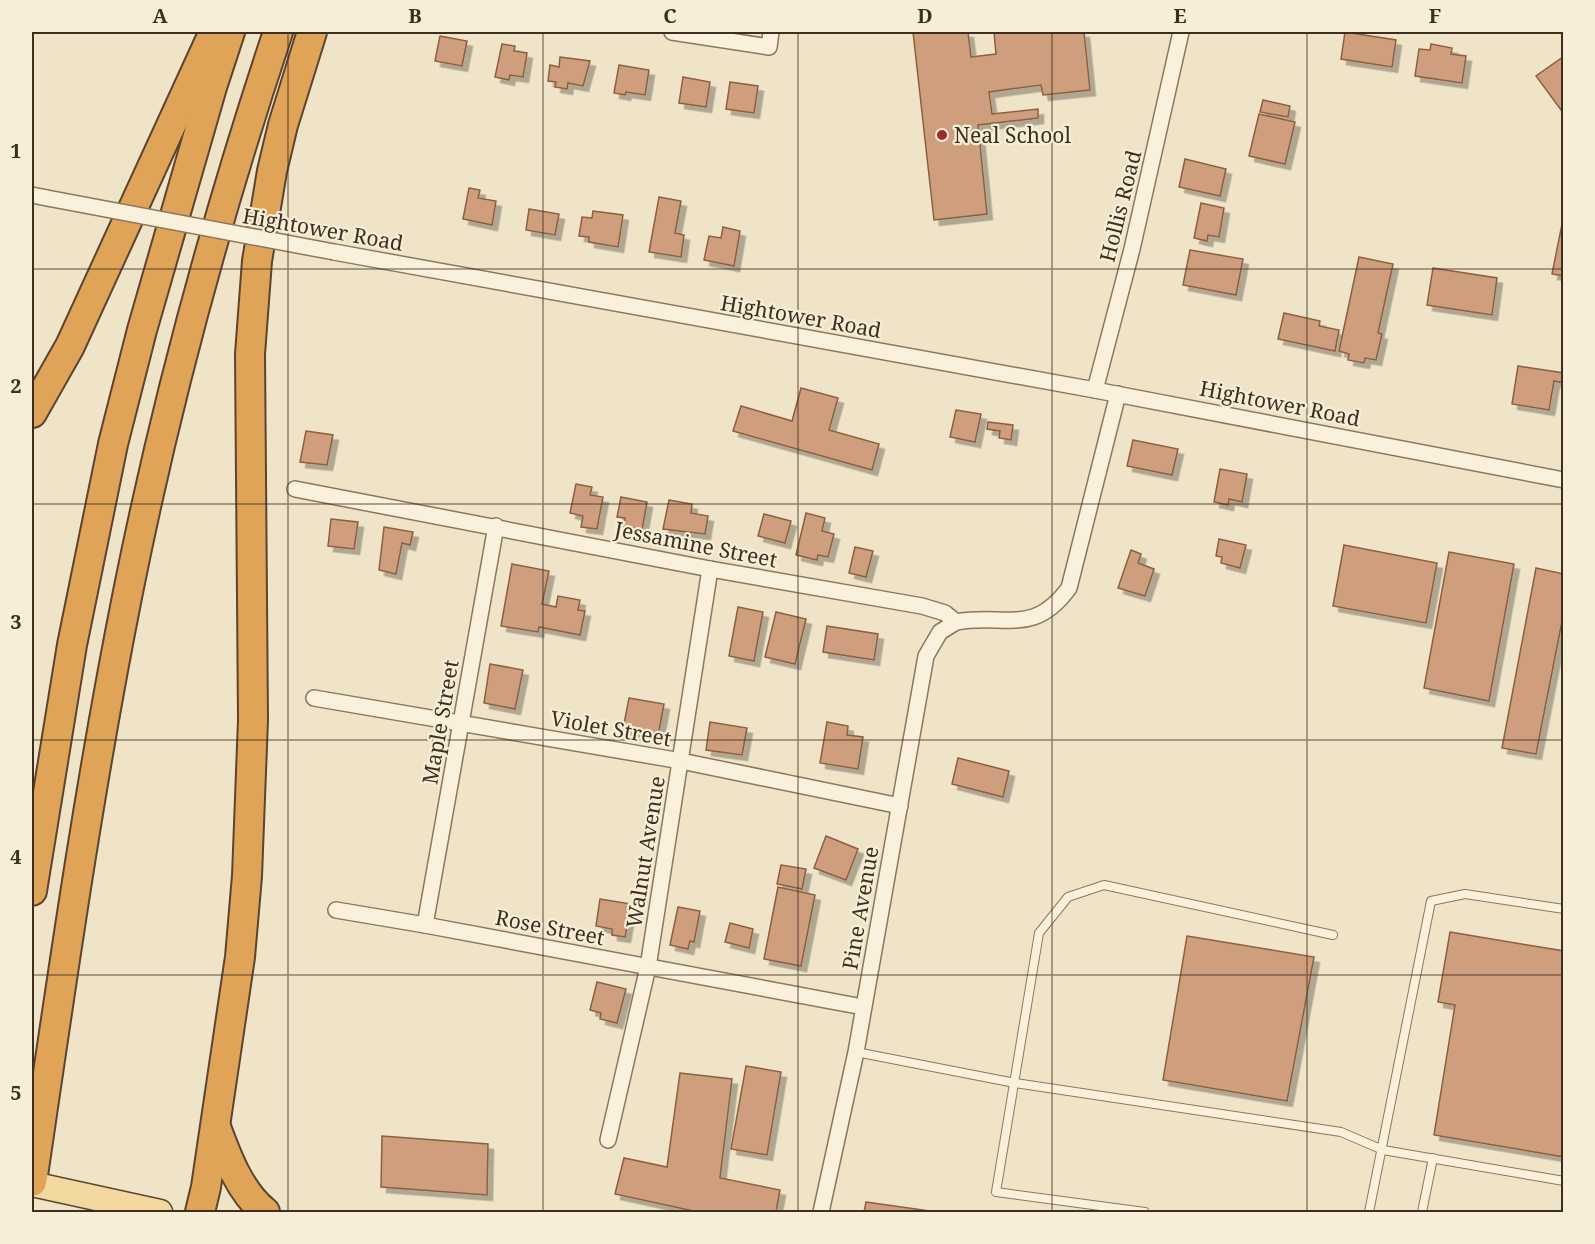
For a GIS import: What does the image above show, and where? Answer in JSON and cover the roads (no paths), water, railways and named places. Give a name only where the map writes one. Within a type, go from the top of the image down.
[{"type":"highway","points":[[32,413],[70,346],[214,32]]},
{"type":"highway","points":[[32,891],[72,645],[113,444],[142,330],[230,32]]},
{"type":"highway","points":[[32,1183],[109,689],[129,589],[161,444],[202,281],[249,118],[278,32]]},
{"type":"highway","points":[[200,1212],[240,957],[247,876],[253,720],[250,354],[257,261],[272,171],[283,125],[312,32]]},
{"type":"highway","points":[[215,1123],[226,1156],[256,1205],[265,1212]]},
{"type":"main road","points":[[32,1183],[160,1212]]},
{"type":"street","points":[[679,33],[769,47],[771,32]]},
{"type":"street","name":"Hollis Road","points":[[1095,390],[1137,228],[1181,32]]},
{"type":"street","name":"Hightower Road","points":[[32,195],[1118,394],[1563,480]]},
{"type":"street","points":[[956,622],[976,618],[1020,622],[1032,619],[1059,602],[1069,588],[1118,394]]},
{"type":"street","name":"Jessamine Street","points":[[296,489],[710,569],[922,606],[945,613],[956,622]]},
{"type":"street","name":"Maple Street","points":[[425,925],[496,526]]},
{"type":"street","name":"Walnut Avenue","points":[[608,1140],[648,967],[710,569]]},
{"type":"street","name":"Pine Avenue","points":[[821,1212],[856,1052],[926,657],[940,632],[956,622]]},
{"type":"street","name":"Violet Street","points":[[314,698],[681,761],[900,806]]},
{"type":"street","name":"Rose Street","points":[[336,910],[863,1007]]},
{"type":"lane","points":[[1145,1212],[996,1192],[1039,933],[1068,897],[1104,885],[1333,935]]},
{"type":"lane","points":[[1369,1212],[1431,901],[1465,894],[1563,909]]},
{"type":"lane","points":[[856,1052],[1015,1083],[1341,1132],[1383,1150],[1563,1181]]},
{"type":"lane","points":[[1422,1212],[1433,1158]]},
{"type":"place","name":"Neal School","points":[[942,135]]}]
